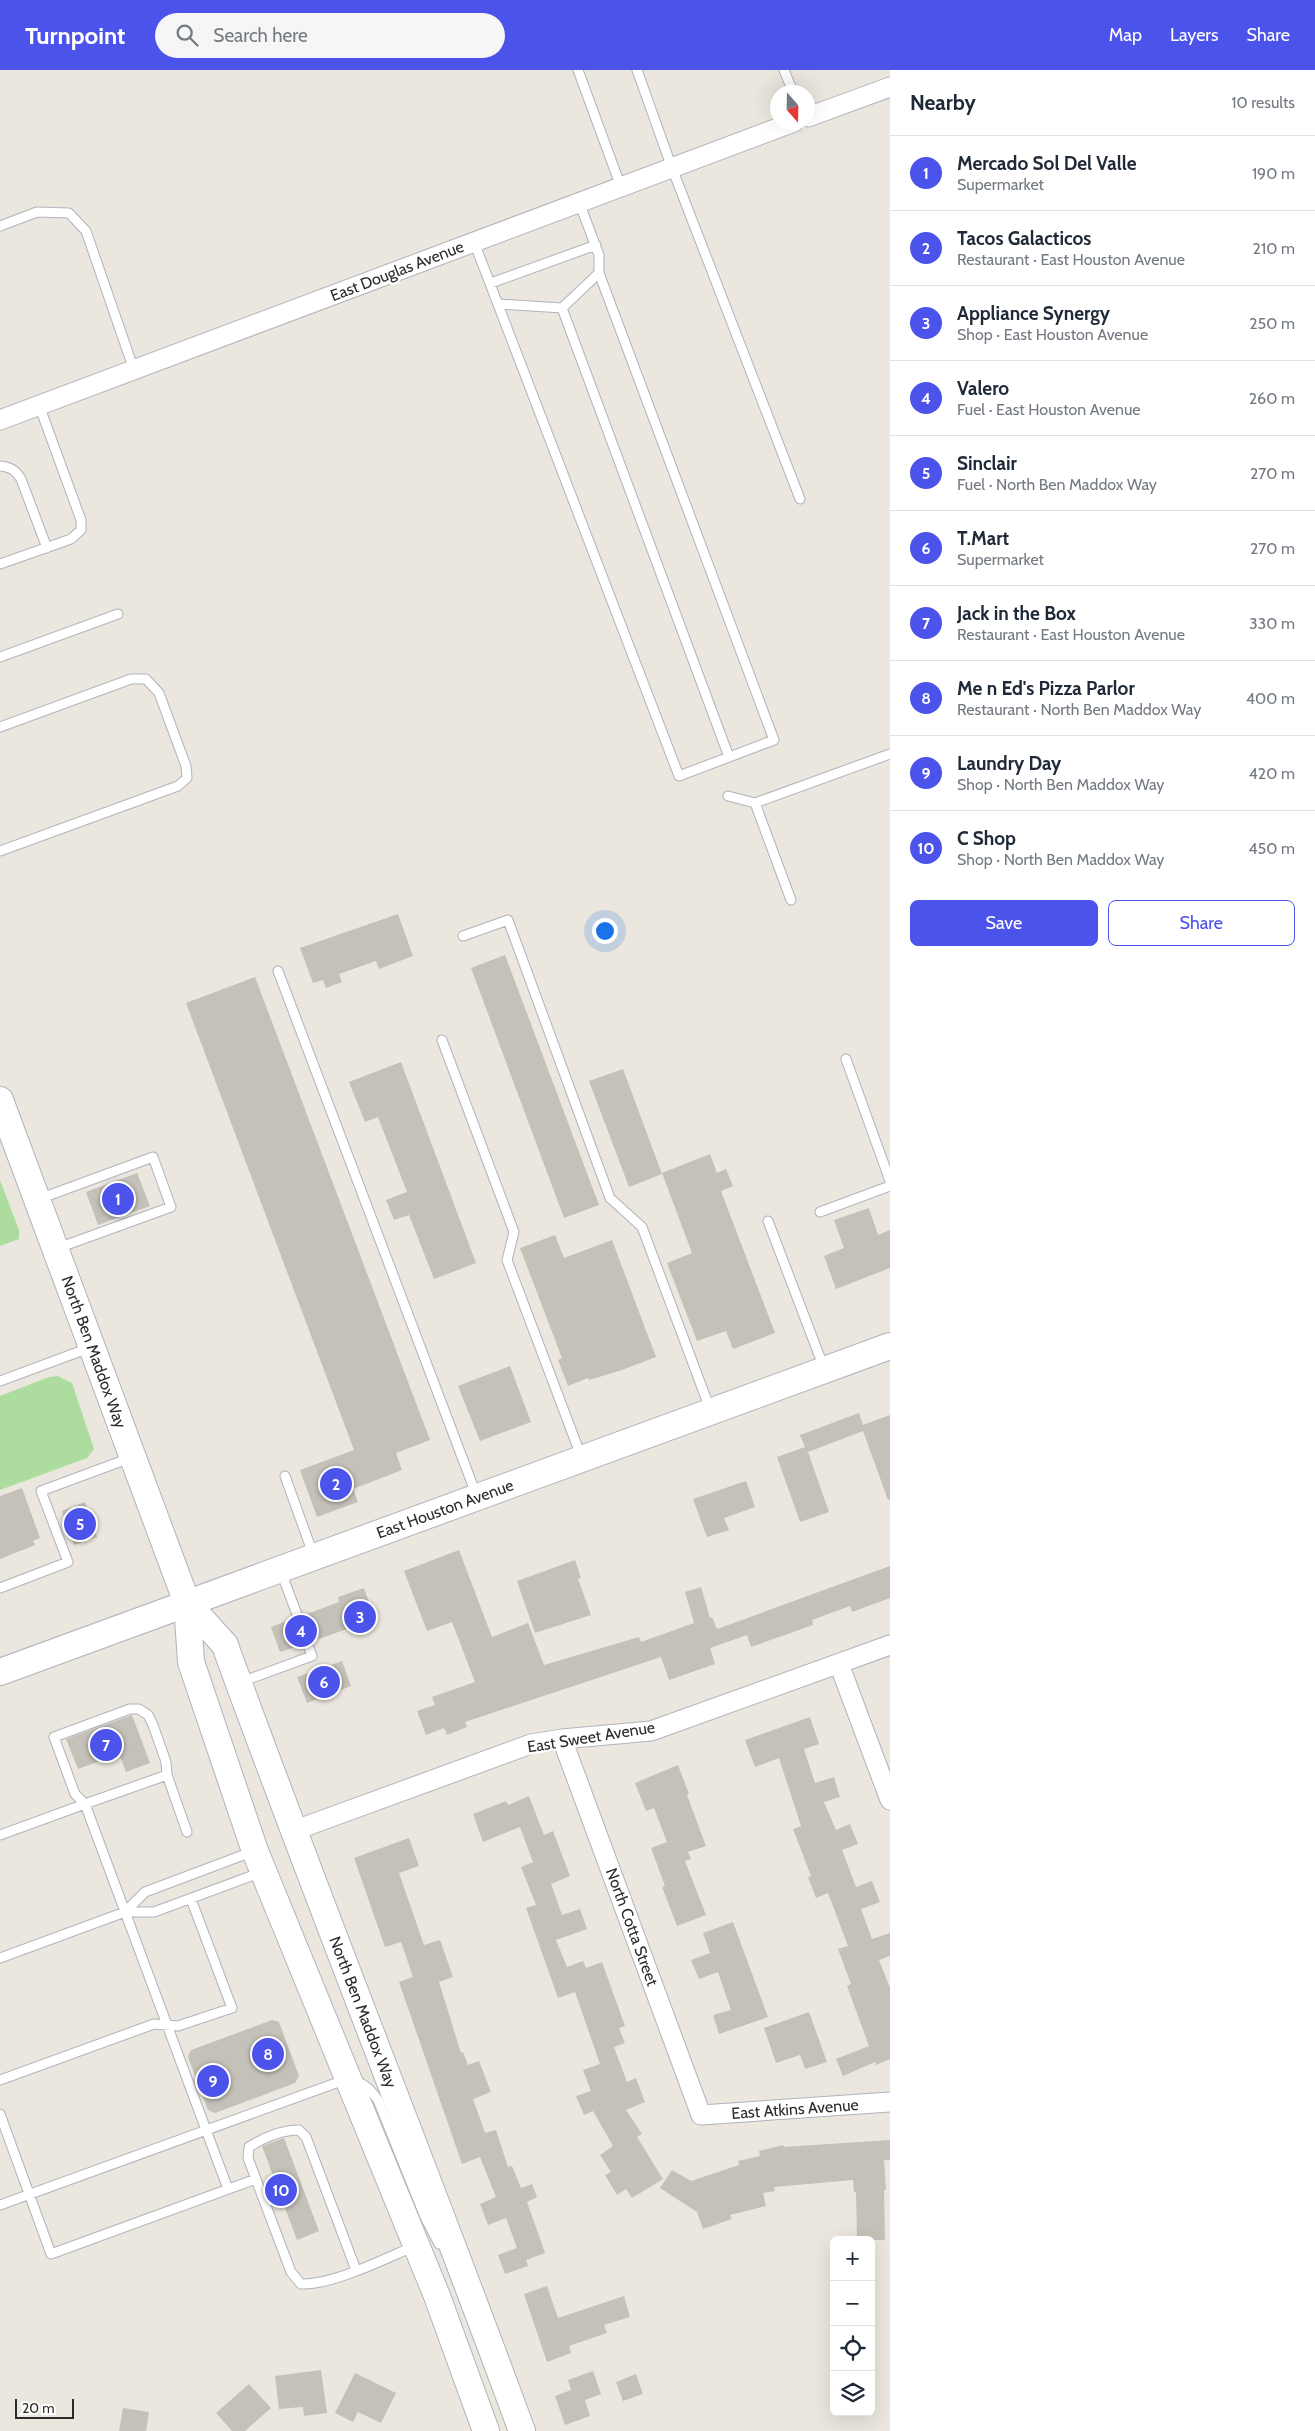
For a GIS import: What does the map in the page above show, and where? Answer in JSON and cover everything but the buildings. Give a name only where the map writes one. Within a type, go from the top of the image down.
[{"type":"main road","name":"North Ben Maddox Way","points":[[0,1100],[188,1603],[192,1662],[259,1861],[437,2296],[486,2431]]},
{"type":"main road","name":"East Houston Avenue","points":[[0,1672],[890,1346]]},
{"type":"main road","name":"North Ben Maddox Way","points":[[188,1603],[225,1645],[293,1831],[522,2431]]},
{"type":"street","points":[[815,114],[890,86]]},
{"type":"street","name":"East Douglas Avenue","points":[[0,420],[773,130]]},
{"type":"street","name":"East Sweet Avenue","points":[[293,1831],[531,1744],[562,1739],[651,1731],[890,1645]]},
{"type":"street","points":[[839,1664],[890,1800]]},
{"type":"street","name":"North Cotta Street","points":[[562,1739],[701,2115]]},
{"type":"street","name":"East Atkins Avenue","points":[[701,2115],[890,2102]]},
{"type":"lane","points":[[578,70],[621,187]]},
{"type":"lane","points":[[637,70],[672,168],[800,499]]},
{"type":"lane","points":[[784,70],[790,85]]},
{"type":"lane","points":[[474,242],[679,776],[774,740],[599,273],[599,255],[579,202]]},
{"type":"lane","points":[[0,226],[37,212],[69,213],[86,231],[134,370]]},
{"type":"lane","points":[[490,283],[596,245]]},
{"type":"lane","points":[[499,304],[562,308],[599,273]]},
{"type":"lane","points":[[562,308],[729,757]]},
{"type":"lane","points":[[0,564],[71,539],[81,530],[81,520],[39,405]]},
{"type":"lane","points":[[0,466],[9,467],[17,472],[47,548]]},
{"type":"lane","points":[[0,657],[118,614]]},
{"type":"lane","points":[[0,727],[131,678],[140,678],[150,682],[159,693],[186,766],[186,778],[178,786],[0,849]]},
{"type":"lane","points":[[728,796],[755,804],[890,754]]},
{"type":"lane","points":[[755,804],[790,900]]},
{"type":"lane","points":[[464,936],[508,920],[610,1198],[642,1227],[711,1411]]},
{"type":"lane","points":[[278,971],[477,1497]]},
{"type":"lane","points":[[442,1040],[514,1232],[507,1260],[582,1459]]},
{"type":"lane","points":[[846,1059],[890,1181]]},
{"type":"lane","points":[[37,1199],[153,1157],[172,1207],[56,1249]]},
{"type":"lane","points":[[820,1212],[890,1186]]},
{"type":"lane","points":[[768,1221],[825,1370]]},
{"type":"lane","points":[[0,1381],[92,1346]]},
{"type":"lane","points":[[0,1588],[68,1562],[41,1491],[133,1457]]},
{"type":"lane","points":[[285,1476],[314,1557]]},
{"type":"lane","points":[[280,1569],[298,1617]]},
{"type":"lane","points":[[238,1683],[312,1656],[307,1643]]},
{"type":"lane","points":[[187,1832],[167,1775],[166,1762],[148,1715],[139,1709],[130,1709],[54,1737],[75,1794],[85,1804],[228,2189]]},
{"type":"lane","points":[[0,1835],[167,1775]]},
{"type":"lane","points":[[0,1958],[125,1912],[154,1912],[190,1899],[259,1861]]},
{"type":"lane","points":[[125,1912],[145,1892],[259,1861]]},
{"type":"lane","points":[[0,2080],[154,2024],[178,2026],[232,2008],[190,1899]]},
{"type":"lane","points":[[0,2205],[347,2079],[358,2081],[370,2088],[378,2100],[426,2217],[441,2248],[462,2270]]},
{"type":"lane","points":[[0,2114],[51,2254],[256,2179]]},
{"type":"lane","points":[[356,2270],[306,2137],[299,2130],[287,2130],[258,2141],[249,2147],[248,2158],[291,2272],[301,2284],[314,2284],[356,2270],[416,2246]]},
{"type":"green space","points":[[0,1180],[19,1230],[19,1239],[0,1246]]},
{"type":"green space","points":[[58,1376],[72,1383],[94,1449],[87,1458],[0,1490],[0,1396],[49,1377]]},
{"type":"place","name":"Mercado Sol Del Valle","points":[[118,1199]]},
{"type":"place","name":"Tacos Galacticos","points":[[336,1484]]},
{"type":"place","name":"Sinclair","points":[[80,1524]]},
{"type":"place","name":"Appliance Synergy","points":[[360,1617]]},
{"type":"place","name":"Valero","points":[[301,1631]]},
{"type":"place","name":"T.Mart","points":[[324,1682]]},
{"type":"place","name":"Jack in the Box","points":[[106,1745]]},
{"type":"place","name":"Me n Ed's Pizza Parlor","points":[[268,2054]]},
{"type":"place","name":"Laundry Day","points":[[213,2081]]},
{"type":"place","name":"C Shop","points":[[281,2190]]}]
